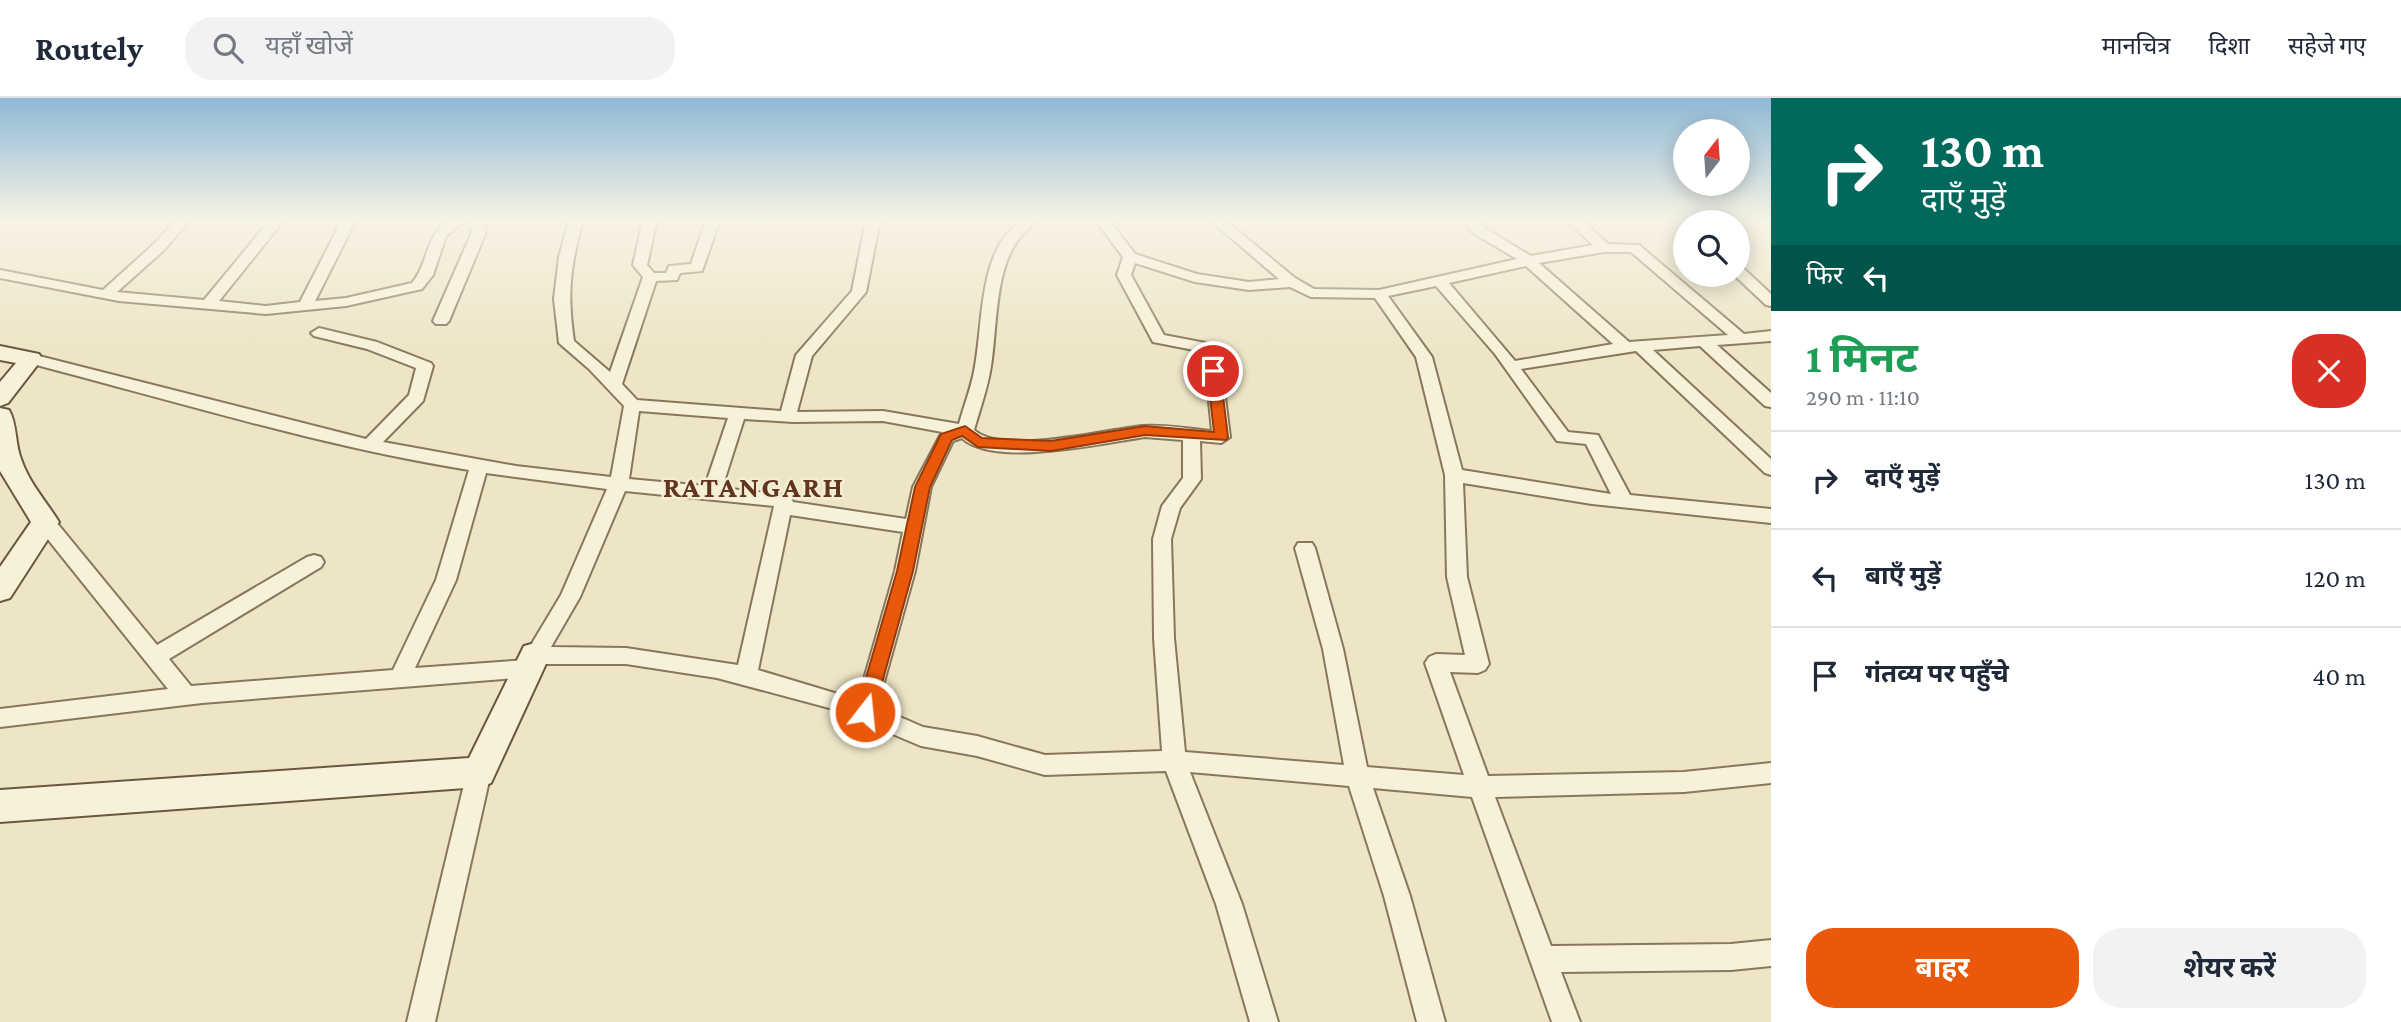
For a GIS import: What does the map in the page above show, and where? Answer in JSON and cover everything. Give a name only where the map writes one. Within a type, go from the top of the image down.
[{"type":"street","points":[[106,295],[141,263]]},
{"type":"street","points":[[208,305],[242,263]]},
{"type":"street","points":[[306,306],[327,263]]},
{"type":"street","points":[[0,274],[106,295],[266,310],[346,302],[417,286],[426,275],[430,263]]},
{"type":"street","points":[[441,321],[466,263]]},
{"type":"street","points":[[565,263],[561,299],[567,343],[595,366],[632,405],[788,416],[883,416],[965,431],[978,443],[1051,446],[1145,431],[1221,437],[1211,349],[1158,339],[1124,275],[1128,263]]},
{"type":"street","points":[[640,263],[650,277]]},
{"type":"street","points":[[650,277],[672,277],[674,269],[696,268],[698,263]]},
{"type":"street","points":[[788,416],[804,355],[859,292],[865,263]]},
{"type":"street","points":[[965,431],[983,368],[992,286],[1001,263]]},
{"type":"street","points":[[1149,263],[1195,278],[1249,286],[1292,283]]},
{"type":"street","points":[[1268,263],[1292,283],[1311,293],[1378,294],[1520,263]]},
{"type":"street","points":[[1532,263],[1632,346],[1771,469]]},
{"type":"street","points":[[1652,263],[1741,339]]},
{"type":"street","points":[[613,386],[650,277]]},
{"type":"street","points":[[1440,281],[1511,366],[1563,437],[1592,439],[1624,501]]},
{"type":"street","points":[[1750,282],[1771,302]]},
{"type":"street","points":[[1378,294],[1424,357],[1454,475],[1457,577],[1478,664],[1436,663],[1566,1022]]},
{"type":"street","points":[[319,334],[372,345],[425,366],[417,397],[370,445]]},
{"type":"street","points":[[1511,366],[1632,346],[1771,336]]},
{"type":"street","points":[[1703,341],[1771,401]]},
{"type":"street","points":[[0,353],[370,445],[479,466],[784,501],[746,677]]},
{"type":"street","points":[[0,398],[31,359]]},
{"type":"street","points":[[421,1022],[480,772],[532,662],[570,597],[619,484],[632,405]]},
{"type":"street","points":[[712,492],[738,413]]},
{"type":"street","points":[[0,416],[1,434],[16,481],[45,522],[186,696]]},
{"type":"street","points":[[865,712],[905,571],[922,487],[946,437],[965,431]]},
{"type":"street","points":[[1191,435],[1192,479],[1171,506],[1162,540],[1164,638],[1174,761],[1229,904],[1265,1022]]},
{"type":"street","points":[[399,680],[446,580],[479,466]]},
{"type":"street","points":[[1454,475],[1624,501],[1771,516]]},
{"type":"street","points":[[783,507],[914,527]]},
{"type":"street","points":[[0,590],[45,522]]},
{"type":"street","points":[[1305,548],[1333,649],[1358,778],[1397,897],[1431,1022]]},
{"type":"street","points":[[155,657],[314,562]]},
{"type":"street","points":[[0,718],[186,696],[399,680],[532,662],[626,656],[695,666],[820,694],[921,736],[977,746],[1045,765],[1174,761],[1480,787],[1684,782],[1771,773]]},
{"type":"street","points":[[0,806],[480,772]]},
{"type":"street","points":[[1542,959],[1731,957],[1771,953]]},
{"type":"district","name":"RATANGARH","points":[[754,486]]},
{"type":"route","points":[[865,712],[905,571],[922,487],[946,437],[965,431],[978,443],[1051,446],[1145,431],[1221,437],[1213,371]]}]
